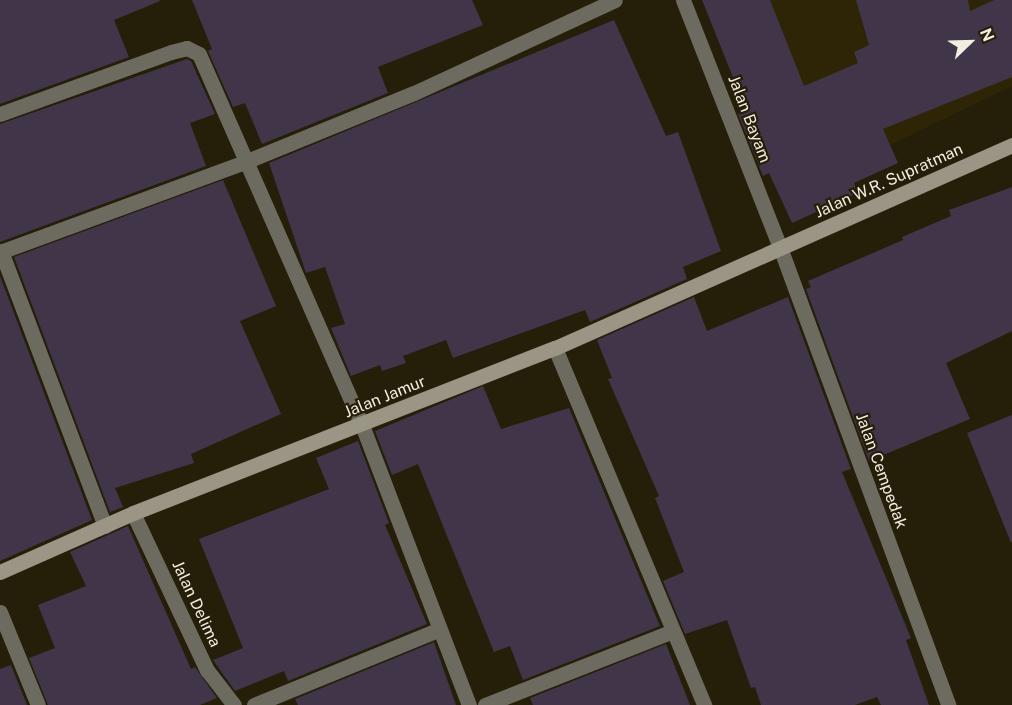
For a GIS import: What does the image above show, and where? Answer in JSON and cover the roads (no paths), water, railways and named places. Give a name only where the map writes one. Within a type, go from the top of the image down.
[{"type":"street","points":[[105,526],[1,252],[247,161],[414,93],[615,0]]},
{"type":"street","name":"Jalan Bayam","points":[[683,0],[781,250]]},
{"type":"street","points":[[0,114],[187,48],[199,54],[362,425],[438,630],[469,705]]},
{"type":"street","name":"Jalan W.R. Supratman","points":[[781,250],[1012,145]]},
{"type":"street","name":"Jalan Jamur","points":[[0,572],[133,513],[555,348],[781,250]]},
{"type":"street","name":"Jalan Cempedak","points":[[781,250],[948,705]]},
{"type":"street","points":[[555,348],[704,705]]},
{"type":"street","name":"Jalan Delima","points":[[133,513],[207,670],[234,705]]},
{"type":"street","points":[[0,612],[38,705]]},
{"type":"street","points":[[254,705],[438,630]]},
{"type":"street","points":[[485,705],[673,631]]}]
